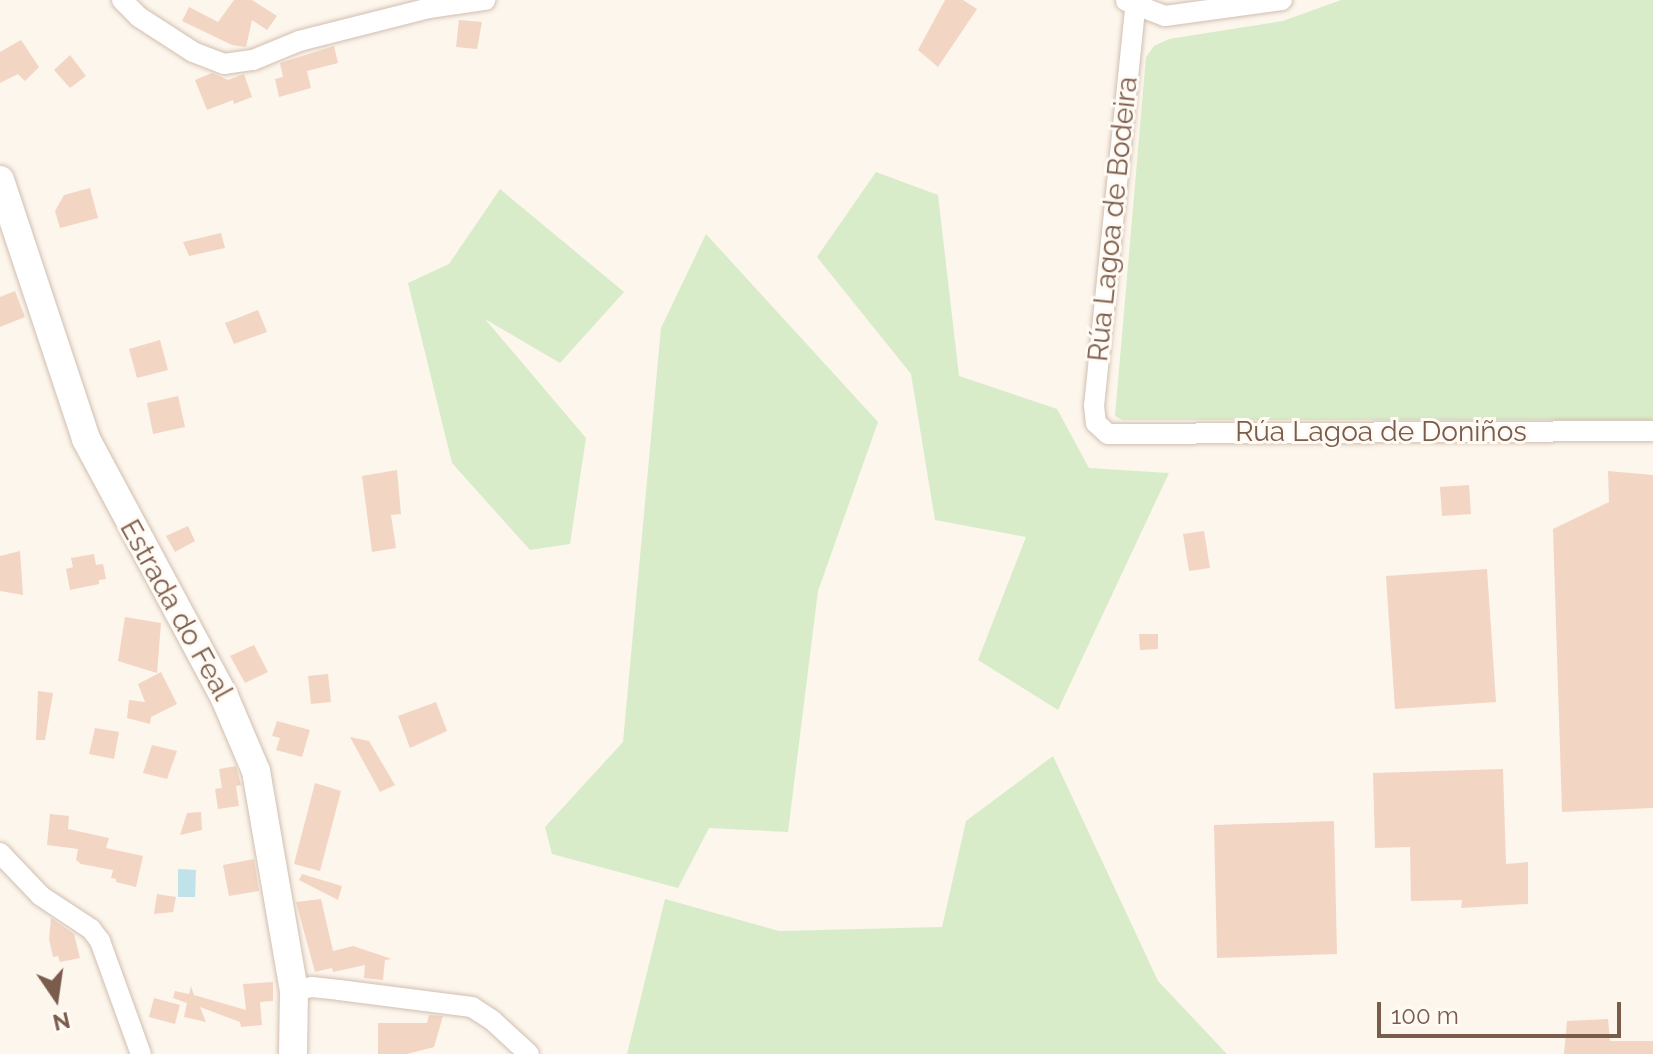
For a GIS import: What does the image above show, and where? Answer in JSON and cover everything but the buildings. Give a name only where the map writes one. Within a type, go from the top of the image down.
[{"type":"main road","name":"Estrada do Feal","points":[[0,180],[86,439],[224,696],[256,771],[294,991],[293,1054]]},
{"type":"street","points":[[122,0],[139,17],[182,45],[224,64],[253,60],[299,41],[429,8],[485,0]]},
{"type":"street","points":[[1132,1],[1165,16],[1282,0]]},
{"type":"street","name":"Rúa Lagoa de Bodeira","points":[[1108,434],[1096,423],[1094,405],[1132,1]]},
{"type":"street","name":"Rúa Lagoa de Doniños","points":[[1108,434],[1653,431]]},
{"type":"street","points":[[0,853],[41,896],[91,929],[100,941],[141,1054]]},
{"type":"street","points":[[294,991],[326,988],[472,1007],[492,1020],[529,1054]]},
{"type":"green space","points":[[1341,0],[1653,0],[1653,420],[1122,420],[1115,416],[1146,57],[1154,46],[1169,39],[1283,21]]},
{"type":"green space","points":[[876,172],[938,195],[959,376],[1057,409],[1089,468],[1169,473],[1058,710],[978,660],[1026,537],[935,520],[911,374],[817,257]]},
{"type":"green space","points":[[500,189],[624,292],[560,363],[485,319],[586,438],[570,544],[530,550],[452,463],[408,283],[449,264]]},
{"type":"green space","points":[[706,234],[878,422],[818,591],[788,832],[709,828],[678,888],[552,854],[545,827],[623,742],[661,328]]},
{"type":"green space","points":[[1053,756],[1158,981],[1227,1054],[627,1054],[665,899],[779,931],[942,927],[966,821]]},
{"type":"water","points":[[178,869],[196,870],[195,897],[178,897]]}]
